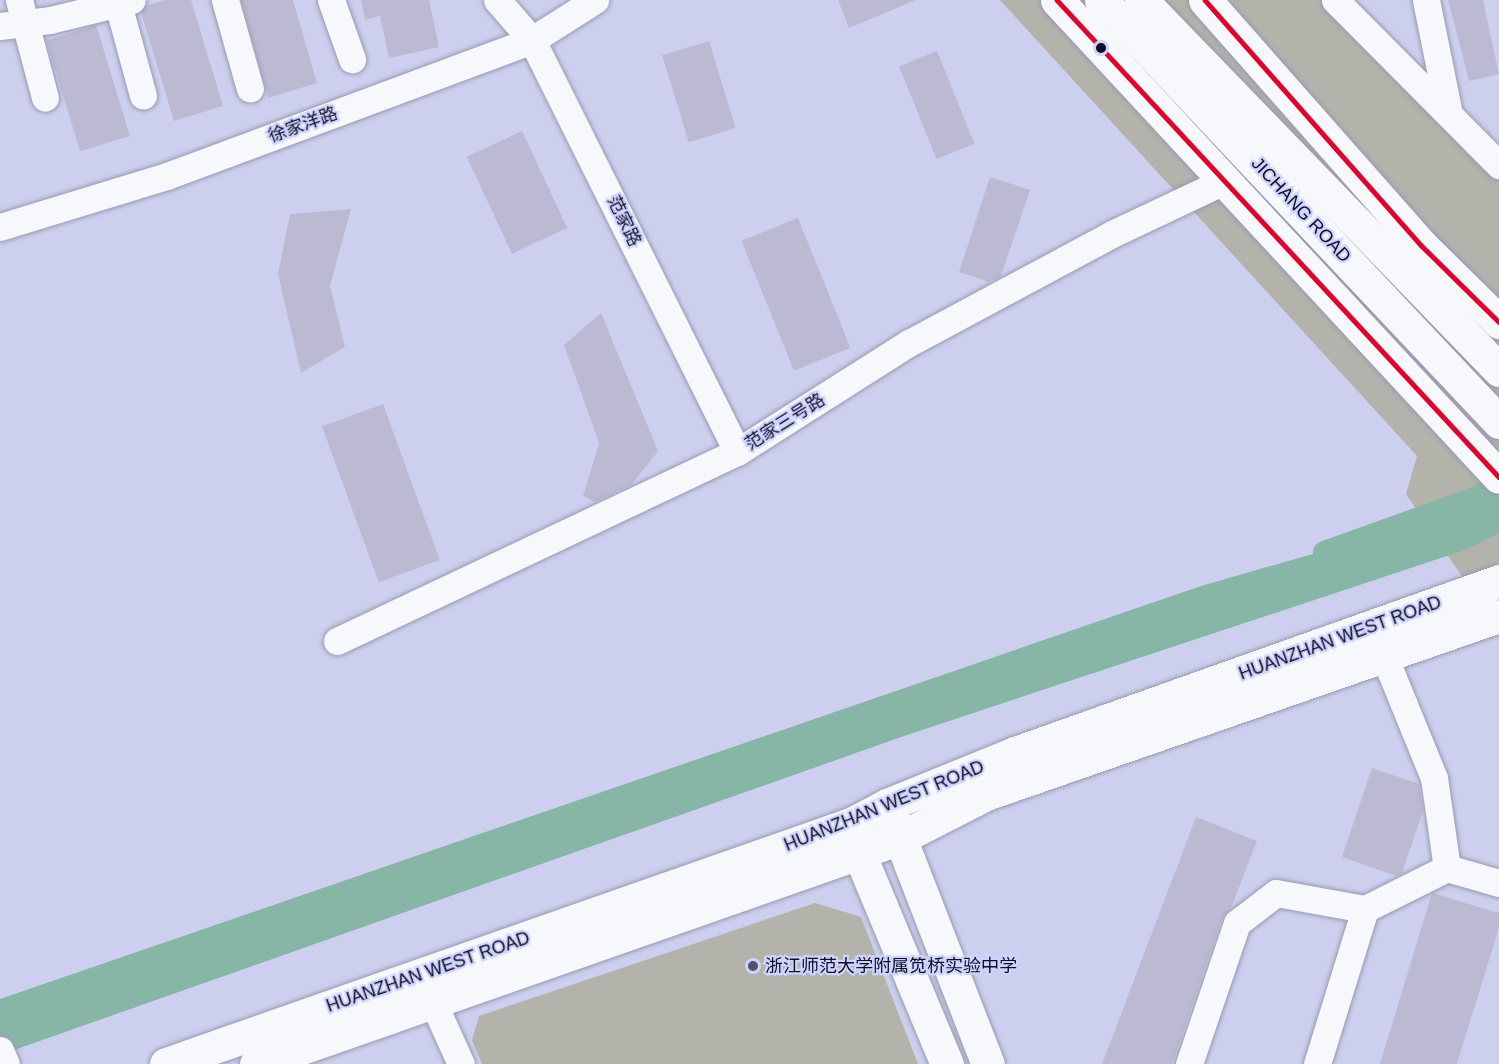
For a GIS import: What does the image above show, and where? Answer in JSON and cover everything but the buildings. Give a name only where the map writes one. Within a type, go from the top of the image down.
[{"type":"main road","points":[[1057,0],[1222,182],[1490,467]]},
{"type":"main road","name":"JICHANG ROAD","points":[[1101,0],[1499,422]]},
{"type":"main road","name":"JICHANG ROAD","points":[[1141,0],[1499,370]]},
{"type":"main road","points":[[1205,0],[1398,219],[1499,322]]},
{"type":"main road","name":"HUANZHAN WEST ROAD","points":[[256,1064],[433,1002],[855,839],[887,805],[1015,753],[1499,581]]},
{"type":"main road","name":"HUANZHAN WEST ROAD","points":[[166,1064],[855,839],[900,838],[986,794],[1385,658],[1499,616]]},
{"type":"main road","points":[[887,805],[988,1064]]},
{"type":"main road","points":[[855,839],[947,1064]]},
{"type":"street","points":[[225,0],[250,89]]},
{"type":"street","points":[[331,0],[352,59]]},
{"type":"street","name":"范家路","points":[[497,0],[532,40],[736,452]]},
{"type":"street","name":"徐家洋路","points":[[0,227],[167,176],[532,40],[595,0]]},
{"type":"street","points":[[1335,0],[1499,165]]},
{"type":"street","points":[[1426,0],[1449,114]]},
{"type":"street","points":[[45,98],[14,16],[122,1],[143,96]]},
{"type":"street","name":"范家三号路","points":[[337,641],[736,452],[909,343],[1112,234],[1222,182]]},
{"type":"street","points":[[1385,658],[1434,778],[1447,868]]},
{"type":"street","points":[[1189,1064],[1237,923],[1276,893],[1365,909],[1447,868],[1499,883]]},
{"type":"street","points":[[1317,1064],[1365,909]]},
{"type":"street","points":[[433,1002],[461,1064]]},
{"type":"shaded area","points":[[1000,0],[1352,0],[1499,149],[1499,631],[1406,494],[1417,456]]},
{"type":"shaded area","points":[[1499,496],[1499,533],[1468,549],[907,735],[0,1055],[0,999],[1201,586],[1486,504]]},
{"type":"shaded area","name":"浙江师范大学附属笕桥实验中学","points":[[815,903],[861,917],[918,1064],[482,1064],[472,1040],[479,1016]]},
{"type":"waterway","points":[[1324,552],[1472,499],[1499,485]]},
{"type":"transit line","points":[[1057,0],[1499,477]]},
{"type":"transit line","points":[[1205,0],[1421,245],[1499,322]]},
{"type":"place","name":"浙江师范大学附属笕桥实验中学","points":[[753,966]]}]
